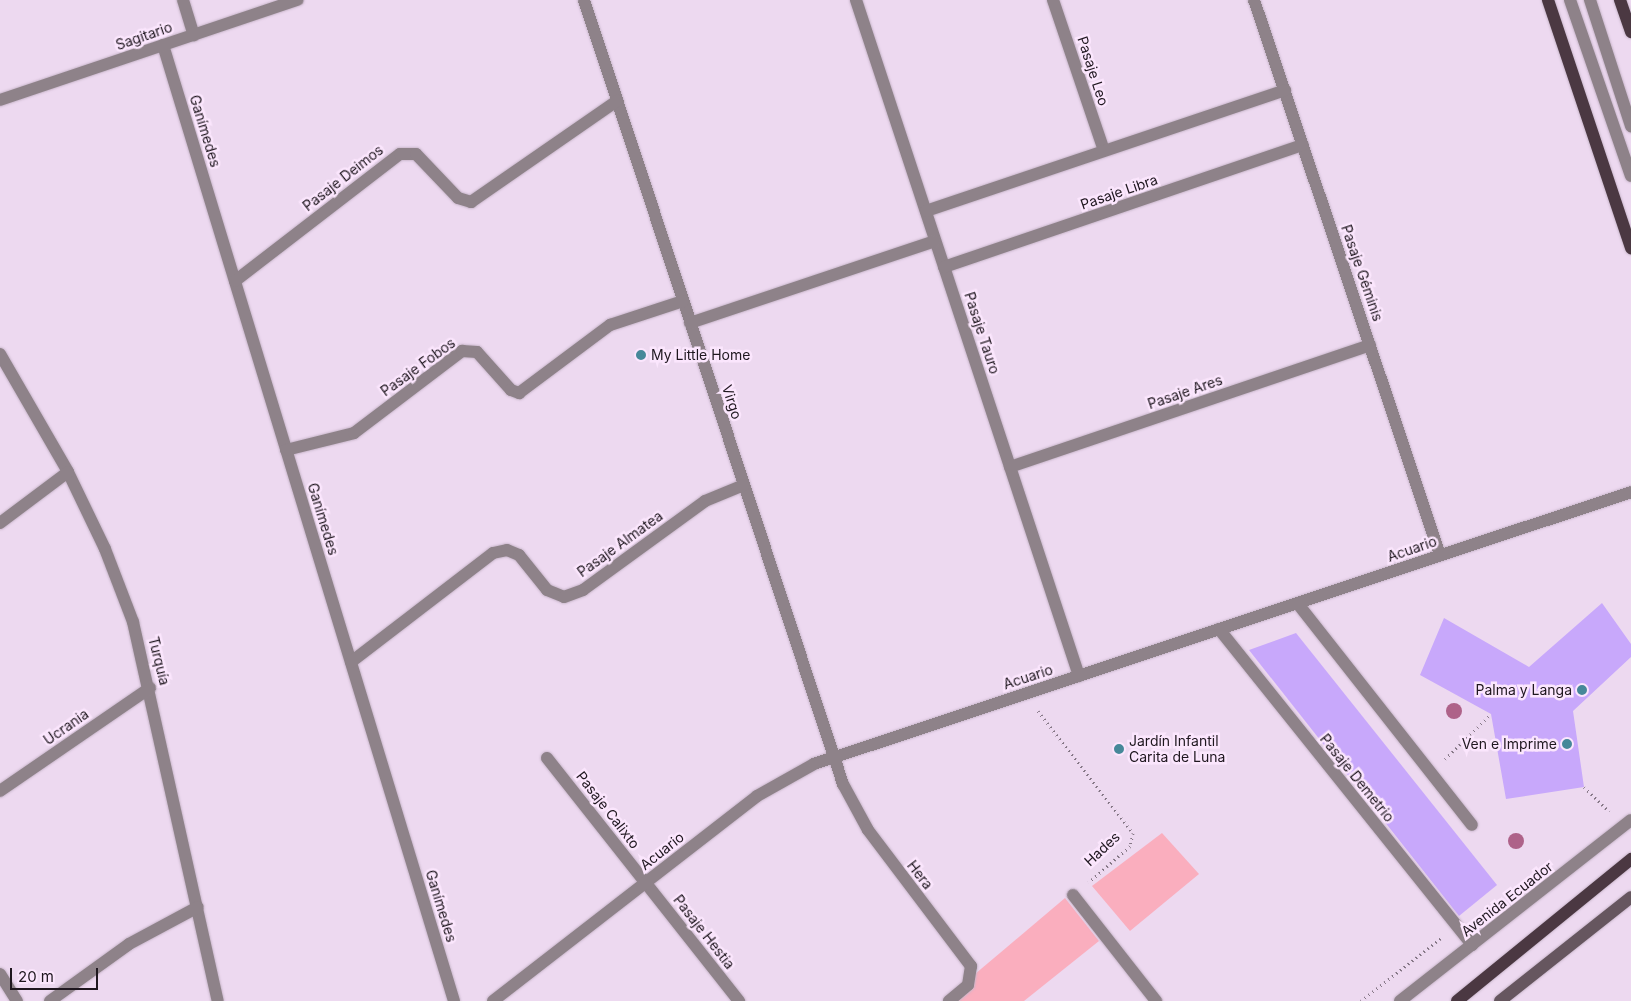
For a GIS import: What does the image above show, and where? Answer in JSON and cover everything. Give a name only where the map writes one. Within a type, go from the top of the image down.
[{"type":"main road","points":[[1548,0],[1631,248]]},
{"type":"main road","points":[[1620,0],[1630,28]]},
{"type":"main road","points":[[1457,1001],[1631,858]]},
{"type":"main road","points":[[1500,1001],[1631,897]]},
{"type":"street","points":[[183,0],[194,35]]},
{"type":"street","name":"Sagitario","points":[[0,100],[298,0]]},
{"type":"street","name":"Virgo","points":[[584,0],[834,757]]},
{"type":"street","name":"Pasaje Tauro","points":[[856,0],[1079,676]]},
{"type":"street","name":"Pasaje Leo","points":[[1054,0],[1104,151]]},
{"type":"street","name":"Pasaje Géminis","points":[[1254,0],[1440,555]]},
{"type":"street","points":[[1570,0],[1631,176]]},
{"type":"street","points":[[1590,0],[1631,126]]},
{"type":"street","name":"Ganímedes","points":[[163,45],[454,1001]]},
{"type":"street","points":[[926,211],[1285,90]]},
{"type":"street","name":"Pasaje Deimos","points":[[235,281],[400,154],[416,154],[458,198],[471,202],[617,100]]},
{"type":"street","name":"Pasaje Libra","points":[[944,267],[1303,145]]},
{"type":"street","points":[[690,323],[935,241]]},
{"type":"street","name":"Pasaje Fobos","points":[[286,450],[354,433],[462,351],[477,352],[511,390],[519,393],[610,325],[683,301]]},
{"type":"street","name":"Pasaje Ares","points":[[1010,466],[1370,345]]},
{"type":"street","name":"Turquía","points":[[0,354],[68,472],[119,582],[150,688],[218,1001]]},
{"type":"street","points":[[0,523],[68,472]]},
{"type":"street","name":"Pasaje Almatea","points":[[350,662],[493,553],[507,550],[519,555],[547,590],[564,597],[583,590],[705,500],[744,485]]},
{"type":"street","name":"Acuario","points":[[493,1001],[757,796],[834,757],[1631,492]]},
{"type":"street","points":[[1298,604],[1472,825]]},
{"type":"street","name":"Pasaje Demetrio","points":[[1219,629],[1472,945]]},
{"type":"street","name":"Ucrania","points":[[0,791],[150,688]]},
{"type":"street","name":"Hera","points":[[834,757],[868,830],[971,966],[968,985],[949,1001]]},
{"type":"street","name":"Pasaje Calixto","points":[[547,758],[646,882]]},
{"type":"street","name":"Avenida Ecuador","points":[[1400,1001],[1628,823]]},
{"type":"street","name":"Pasaje Hestia","points":[[646,882],[740,1001]]},
{"type":"street","points":[[1073,895],[1156,1001]]},
{"type":"street","points":[[50,1001],[128,944],[198,907]]},
{"type":"street","points":[[0,974],[17,1001]]},
{"type":"path","name":"Hades","points":[[1041,714],[1134,837],[1073,895]]},
{"type":"path","points":[[1431,773],[1491,714]]},
{"type":"path","points":[[1584,787],[1628,823]]},
{"type":"path","points":[[1361,1001],[1457,926]]},
{"type":"shaded area","points":[[1162,833],[1199,874],[1130,931],[1092,886]]},
{"type":"shaded area","points":[[1065,898],[1099,941],[1024,1001],[955,1001],[962,985]]},
{"type":"building","points":[[1602,603],[1631,644],[1631,657],[1573,711],[1584,787],[1506,799],[1491,714],[1420,675],[1444,618],[1529,667]]},
{"type":"building","points":[[1296,633],[1497,885],[1459,916],[1249,650]]},
{"type":"place","name":"My Little Home","points":[[641,355]]},
{"type":"place","name":"Palma y Langa","points":[[1582,690]]},
{"type":"place","name":"Ven e Imprime","points":[[1567,744]]},
{"type":"place","name":"Jardín Infantil Carita de Luna","points":[[1119,749]]}]
